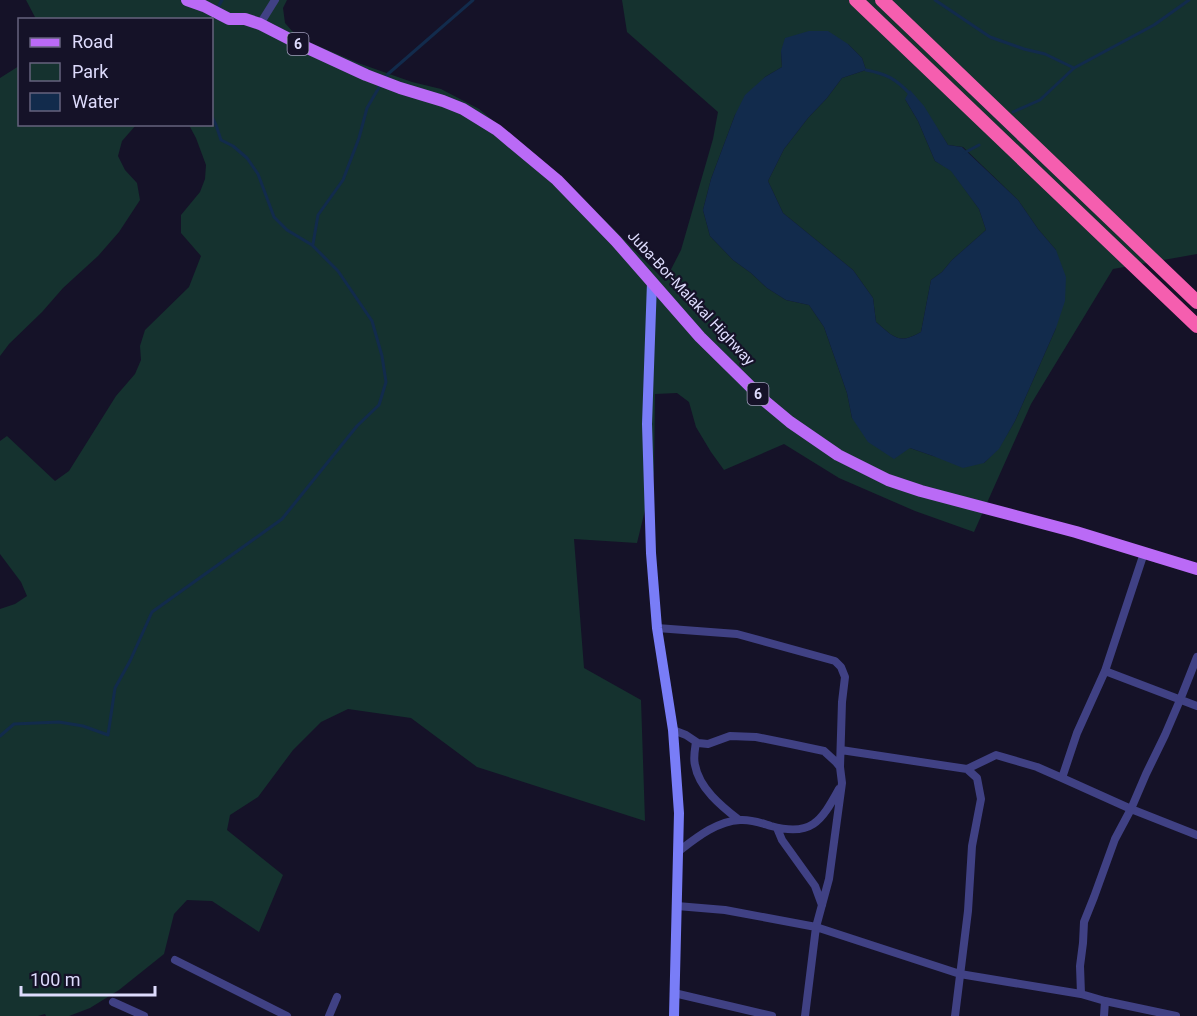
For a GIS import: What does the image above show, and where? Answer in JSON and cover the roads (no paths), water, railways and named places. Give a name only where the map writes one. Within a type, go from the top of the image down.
[{"type":"highway","points":[[856,0],[1197,326]]},
{"type":"highway","points":[[882,0],[1197,302]]},
{"type":"main road","name":"Juba-Bor-Malakal Highway","points":[[187,0],[229,19],[245,19],[260,24],[366,75],[463,109],[497,130],[557,180],[616,241],[700,337],[766,402],[790,422],[838,455],[888,480],[921,491],[1076,532],[1197,569]]},
{"type":"street","points":[[260,24],[275,0]]},
{"type":"street","points":[[652,282],[646,424],[651,553],[657,628],[673,730],[679,813],[674,1016]]},
{"type":"street","points":[[1062,778],[1077,733],[1105,671],[1144,553]]},
{"type":"street","points":[[657,628],[737,634],[835,661],[841,667],[845,677],[840,767],[842,783],[829,879],[816,927],[804,1016]]},
{"type":"street","points":[[1081,994],[1080,966],[1084,922],[1115,838],[1131,809],[1197,657]]},
{"type":"street","points":[[1105,671],[1197,706]]},
{"type":"street","points":[[673,730],[696,742],[708,744],[730,736],[756,737],[824,751],[840,767]]},
{"type":"street","points":[[696,742],[694,763],[698,777],[713,797],[739,820]]},
{"type":"street","points":[[841,750],[967,769],[977,778],[981,799],[972,846],[968,911],[955,1016]]},
{"type":"street","points":[[967,769],[996,755],[1037,766],[1131,809],[1197,834]]},
{"type":"street","points":[[679,851],[698,836],[729,821],[749,820],[797,831],[813,826],[830,806],[842,783]]},
{"type":"street","points":[[777,828],[782,840],[815,886],[822,905]]},
{"type":"street","points":[[677,906],[737,912],[816,927],[960,974],[1081,994],[1140,1010],[1176,1016]]},
{"type":"street","points":[[175,960],[287,1016]]},
{"type":"street","points":[[674,993],[772,1016]]},
{"type":"street","points":[[328,1016],[337,997]]},
{"type":"street","points":[[1104,1016],[1106,1001]]},
{"type":"street","points":[[112,1002],[144,1016]]},
{"type":"water","points":[[809,31],[828,31],[848,44],[862,58],[866,70],[842,78],[784,149],[768,181],[783,213],[853,270],[873,298],[876,322],[887,332],[901,339],[921,332],[931,280],[986,230],[979,209],[951,171],[935,161],[918,121],[905,99],[910,90],[924,106],[948,145],[962,147],[1018,200],[1056,250],[1066,277],[1065,301],[1056,328],[1015,421],[999,449],[984,463],[963,468],[910,448],[894,459],[868,442],[852,418],[847,393],[824,327],[809,305],[786,300],[767,288],[733,260],[710,236],[703,210],[711,179],[735,115],[745,95],[765,77],[782,67],[781,51],[785,38]]},
{"type":"waterway","points":[[217,9],[222,0]]},
{"type":"waterway","points":[[385,79],[473,0]]},
{"type":"waterway","points":[[935,0],[990,37],[1045,54],[1074,68]]},
{"type":"waterway","points":[[1013,112],[1040,100],[1074,68],[1154,25],[1189,0]]},
{"type":"waterway","points":[[866,70],[891,78],[910,94]]},
{"type":"waterway","points":[[313,244],[318,215],[343,180],[359,138],[367,108],[381,84]]},
{"type":"waterway","points":[[0,736],[14,724],[59,722],[83,726],[108,735],[115,688],[152,612],[282,519],[357,426],[379,405],[386,382],[382,356],[372,321],[338,271],[312,245],[287,230],[274,217],[258,174],[247,158],[233,146],[221,140],[213,119]]},
{"type":"waterway","points":[[964,153],[979,145]]}]
